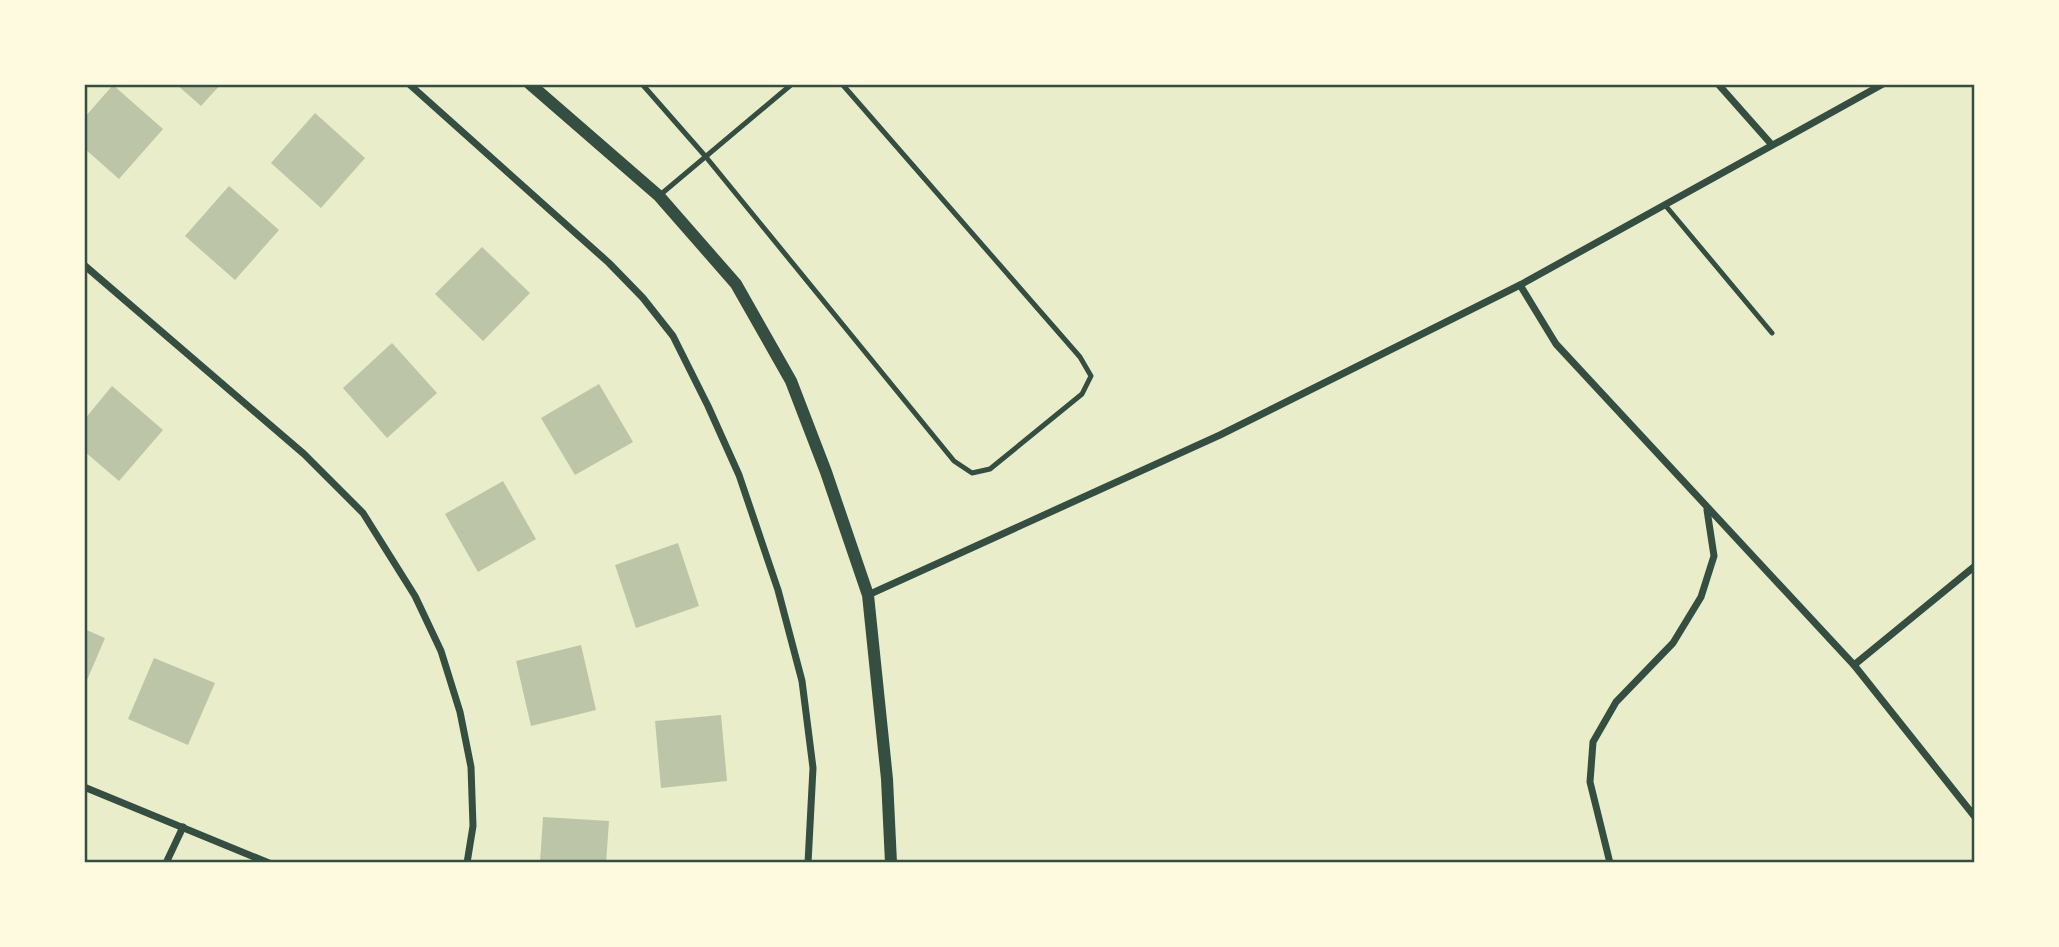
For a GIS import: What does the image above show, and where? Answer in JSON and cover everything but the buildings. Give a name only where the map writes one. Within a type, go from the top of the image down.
[{"type":"street","points":[[409,84],[609,262],[643,298],[673,336],[709,406],[739,475],[778,590],[802,681],[813,768],[808,863]]},
{"type":"street","points":[[530,84],[659,196],[736,284],[791,381],[826,472],[868,596],[883,732],[891,863]]},
{"type":"street","points":[[1718,84],[1772,145]]},
{"type":"street","points":[[868,596],[1220,435],[1520,285],[1883,84]]},
{"type":"street","points":[[84,265],[304,454],[363,513],[415,596],[441,651],[460,712],[471,767],[473,826],[467,863]]},
{"type":"street","points":[[1520,285],[1556,344],[1707,510],[1854,665],[1975,817]]},
{"type":"street","points":[[1610,863],[1590,782],[1593,742],[1616,702],[1673,643],[1701,597],[1714,556],[1707,510]]},
{"type":"street","points":[[1854,665],[1975,566]]},
{"type":"street","points":[[84,787],[269,863]]},
{"type":"street","points":[[166,863],[183,827]]},
{"type":"lane","points":[[642,84],[706,157],[954,461],[972,473],[990,469],[1082,394],[1091,376],[1080,358],[842,84]]},
{"type":"lane","points":[[659,196],[792,84]]},
{"type":"lane","points":[[1665,205],[1772,333]]}]
